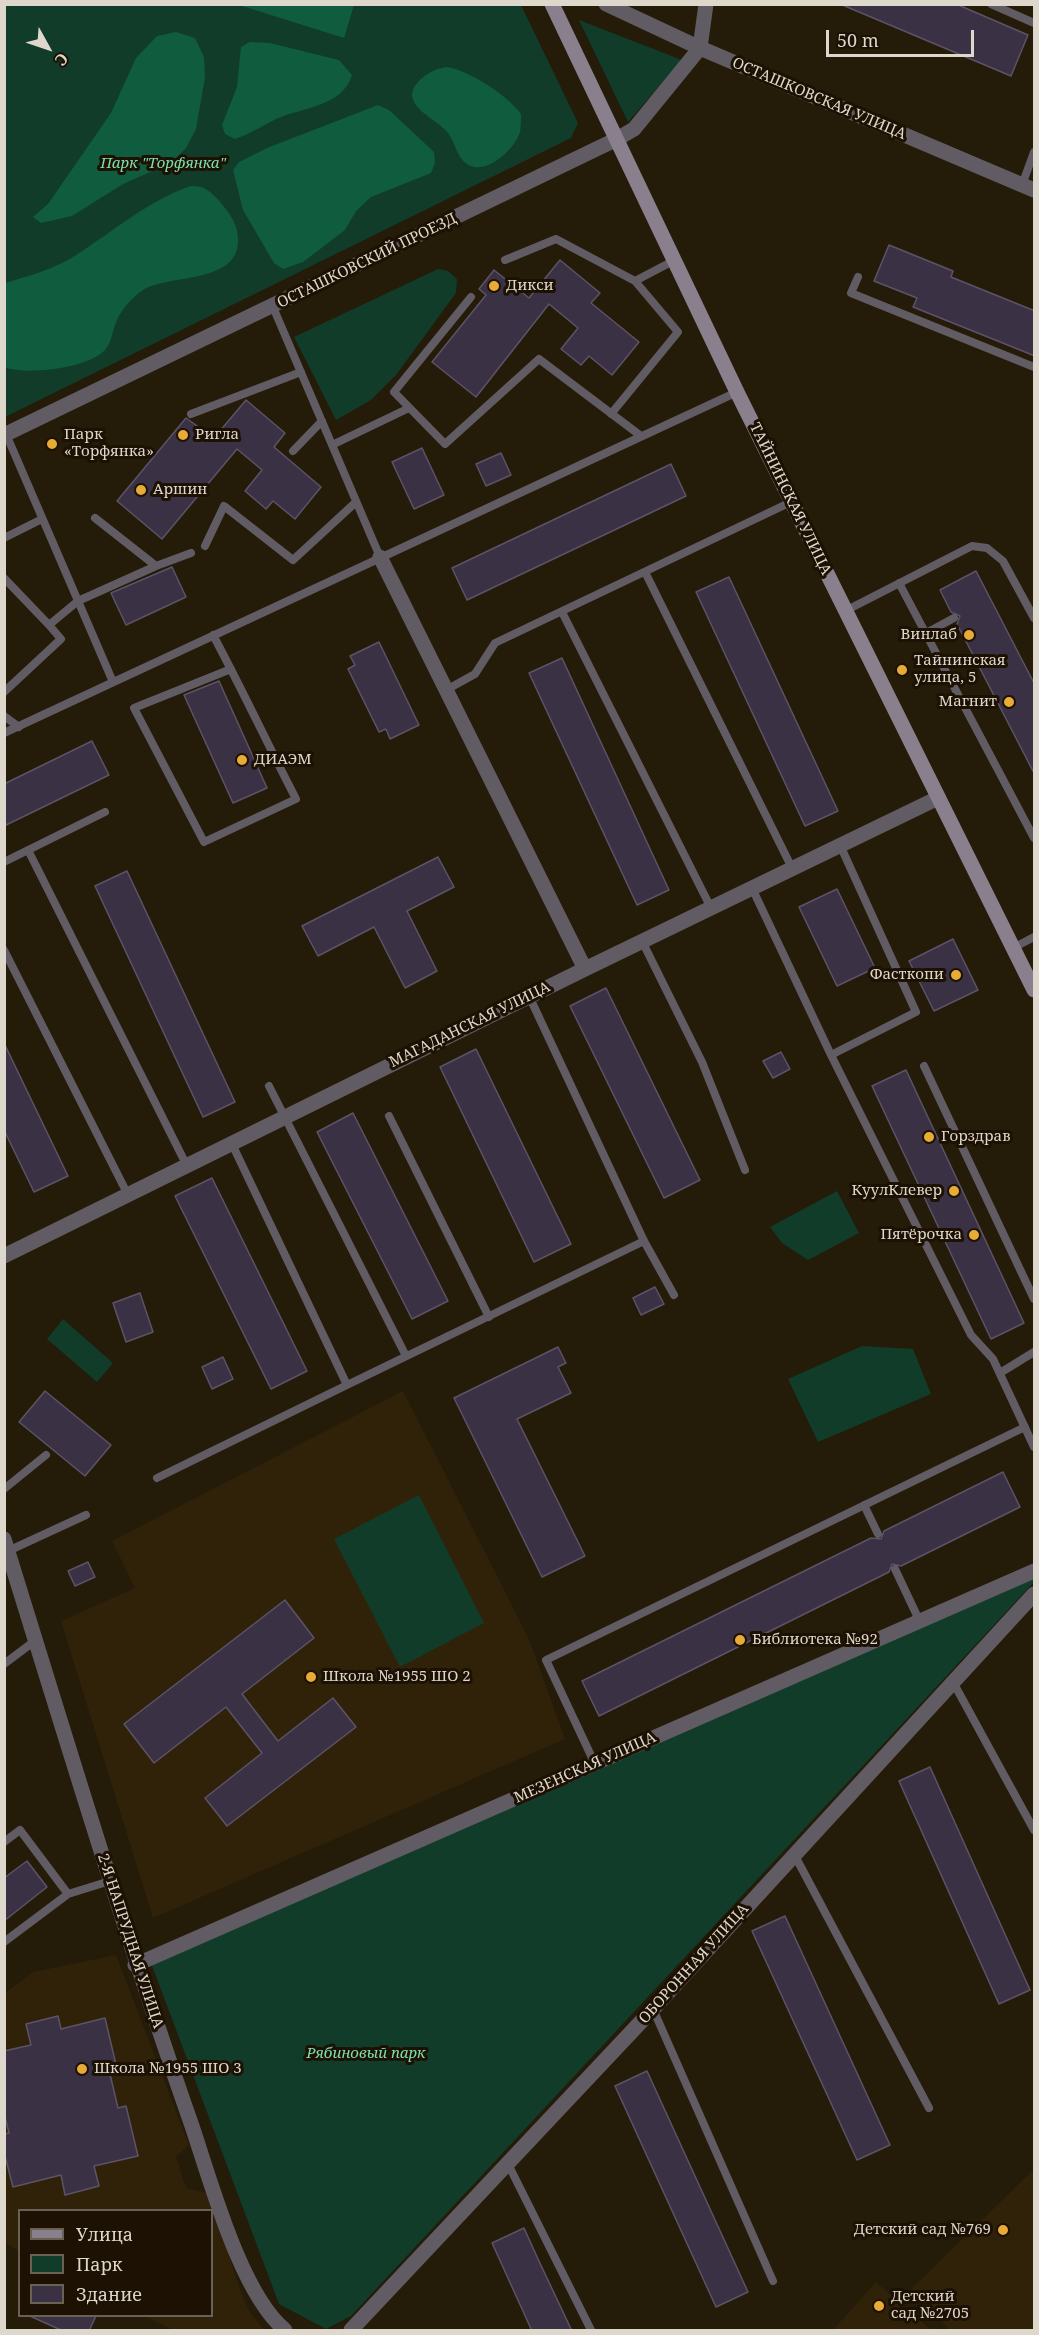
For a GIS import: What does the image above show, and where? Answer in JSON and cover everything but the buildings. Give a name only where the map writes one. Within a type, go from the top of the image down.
[{"type":"main road","name":"ТАЙНИНСКАЯ УЛИЦА","points":[[552,4],[736,392],[1035,990]]},
{"type":"street","name":"ОСТАШКОВСКАЯ УЛИЦА","points":[[606,4],[700,48],[1028,187]]},
{"type":"street","points":[[700,48],[706,4]]},
{"type":"street","name":"ОСТАШКОВСКИЙ ПРОЕЗД","points":[[5,435],[617,139],[633,129],[700,48]]},
{"type":"street","points":[[380,557],[585,969]]},
{"type":"street","name":"МАГАДАНСКАЯ УЛИЦА","points":[[4,1256],[529,996],[938,798]]},
{"type":"street","name":"2-Я НАПРУДНАЯ УЛИЦА","points":[[6,1545],[135,1965],[246,2274],[259,2300],[285,2331]]},
{"type":"street","name":"МЕЗЕНСКАЯ УЛИЦА","points":[[135,1965],[1035,1571]]},
{"type":"street","name":"ОБОРОННАЯ УЛИЦА","points":[[351,2331],[653,2009],[1035,1594]]},
{"type":"lane","points":[[991,4],[1035,23]]},
{"type":"lane","points":[[1028,187],[1035,152]]},
{"type":"lane","points":[[505,260],[556,239],[635,281],[678,332],[611,414]]},
{"type":"lane","points":[[635,281],[675,260]]},
{"type":"lane","points":[[858,277],[851,293],[1035,367]]},
{"type":"lane","points":[[471,297],[394,392],[444,444],[539,359],[641,436]]},
{"type":"lane","points":[[273,307],[380,557]]},
{"type":"lane","points":[[191,414],[301,372]]},
{"type":"lane","points":[[4,733],[736,392]]},
{"type":"lane","points":[[332,445],[409,408]]},
{"type":"lane","points":[[293,451],[322,421]]},
{"type":"lane","points":[[5,435],[113,682]]},
{"type":"lane","points":[[205,546],[224,506],[293,561],[356,502]]},
{"type":"lane","points":[[446,690],[475,674],[495,643],[791,502]]},
{"type":"lane","points":[[95,518],[156,566]]},
{"type":"lane","points":[[4,538],[42,519]]},
{"type":"lane","points":[[845,611],[972,546],[987,548],[1003,561],[1035,618]]},
{"type":"lane","points":[[49,625],[78,601],[191,553]]},
{"type":"lane","points":[[645,572],[792,868]]},
{"type":"lane","points":[[4,578],[61,639],[4,692]]},
{"type":"lane","points":[[899,583],[1035,838]]},
{"type":"lane","points":[[562,612],[711,908]]},
{"type":"lane","points":[[927,632],[954,618]]},
{"type":"lane","points":[[213,635],[231,669],[296,799],[204,842],[134,708],[231,669]]},
{"type":"lane","points":[[4,716],[19,727]]},
{"type":"lane","points":[[4,862],[105,812]]},
{"type":"lane","points":[[831,1055],[916,1012],[840,845]]},
{"type":"lane","points":[[28,850],[187,1166]]},
{"type":"lane","points":[[752,888],[831,1055],[971,1335],[993,1359],[1035,1447]]},
{"type":"lane","points":[[1013,948],[1035,937]]},
{"type":"lane","points":[[642,941],[702,1062],[745,1170]]},
{"type":"lane","points":[[4,950],[128,1195]]},
{"type":"lane","points":[[529,996],[644,1241],[674,1295]]},
{"type":"lane","points":[[924,1066],[1035,1299]]},
{"type":"lane","points":[[269,1086],[406,1356]]},
{"type":"lane","points":[[389,1116],[489,1317]]},
{"type":"lane","points":[[232,1144],[347,1385]]},
{"type":"lane","points":[[157,1478],[644,1241]]},
{"type":"lane","points":[[1000,1373],[1035,1352]]},
{"type":"lane","points":[[596,1764],[546,1660],[1025,1427]]},
{"type":"lane","points":[[4,1489],[46,1455]]},
{"type":"lane","points":[[864,1505],[878,1534]]},
{"type":"lane","points":[[6,1545],[86,1515]]},
{"type":"lane","points":[[895,1569],[920,1622]]},
{"type":"lane","points":[[4,1664],[36,1640]]},
{"type":"lane","points":[[953,1682],[1035,1830]]},
{"type":"lane","points":[[4,1842],[20,1830],[68,1894]]},
{"type":"lane","points":[[794,1854],[929,2108]]},
{"type":"lane","points":[[4,1942],[68,1894],[110,1881]]},
{"type":"lane","points":[[653,2009],[773,2281]]},
{"type":"lane","points":[[508,2164],[591,2331]]},
{"type":"shaded area","name":"Школа №1955 ШО 2","points":[[403,1391],[529,1639],[565,1739],[153,1918],[61,1621],[135,1588],[112,1541]]},
{"type":"shaded area","name":"Школа №1955 ШО 3","points":[[116,1955],[189,2145],[176,2157],[186,2188],[208,2193],[241,2292],[249,2311],[264,2330],[173,2330],[146,2317],[213,2317],[213,2209],[18,2209],[18,2250],[5,2243],[5,1993],[33,1972]]},
{"type":"shaded area","name":"Детский сад №769","points":[[1034,2169],[1034,2330],[951,2330],[908,2292]]},
{"type":"shaded area","name":"Детский сад №2705","points":[[876,2282],[931,2330],[833,2330]]},
{"type":"green space","name":"Парк \"Торфянка\"","points":[[5,5],[521,5],[578,123],[571,138],[5,417]]},
{"type":"green space","points":[[239,5],[354,5],[344,38]]},
{"type":"green space","points":[[579,20],[682,60],[628,122]]},
{"type":"green space","points":[[176,32],[195,38],[204,57],[205,77],[196,129],[186,148],[171,163],[123,184],[72,216],[41,223],[33,217],[48,204],[111,113],[136,58],[157,36]]},
{"type":"green space","points":[[250,42],[270,43],[339,60],[352,75],[347,86],[330,100],[274,120],[235,139],[225,134],[222,125],[237,87],[241,47]]},
{"type":"green space","points":[[446,67],[487,84],[507,99],[521,114],[520,132],[517,139],[506,153],[490,164],[474,167],[463,161],[448,133],[421,111],[412,98],[413,90],[421,79],[430,72]]},
{"type":"green space","points":[[378,105],[389,110],[434,152],[435,163],[431,173],[371,197],[356,211],[345,230],[303,262],[283,269],[274,263],[243,210],[233,170],[239,162],[267,148]]},
{"type":"green space","points":[[191,186],[204,188],[211,193],[225,207],[234,221],[238,243],[234,256],[226,265],[213,272],[154,285],[143,290],[122,310],[105,350],[86,362],[57,369],[27,371],[5,367],[5,283],[65,262],[144,209]]},
{"type":"green space","points":[[438,269],[448,271],[457,279],[456,293],[396,375],[371,400],[336,420],[294,337]]},
{"type":"green space","points":[[837,1191],[859,1233],[808,1260],[782,1243],[770,1227]]},
{"type":"green space","points":[[63,1319],[113,1363],[97,1382],[47,1339]]},
{"type":"green space","points":[[862,1346],[913,1349],[931,1394],[818,1442],[788,1379]]},
{"type":"green space","points":[[419,1495],[484,1623],[400,1667],[334,1539]]},
{"type":"green space","name":"Рябиновый парк","points":[[1034,1577],[1034,1582],[351,2316],[326,2329],[279,2304],[151,1963]]},
{"type":"place","name":"Дикси","points":[[494,286]]},
{"type":"place","name":"Ригла","points":[[183,435]]},
{"type":"place","name":"Парк «Торфянка»","points":[[52,444]]},
{"type":"place","name":"Аршин","points":[[141,490]]},
{"type":"place","name":"Винлаб","points":[[969,635]]},
{"type":"place","name":"Тайнинская улица, 5","points":[[902,670]]},
{"type":"place","name":"Магнит","points":[[1009,702]]},
{"type":"place","name":"ДИАЭМ","points":[[242,760]]},
{"type":"place","name":"Фасткопи","points":[[956,975]]},
{"type":"place","name":"Горздрав","points":[[929,1137]]},
{"type":"place","name":"КуулКлевер","points":[[954,1191]]},
{"type":"place","name":"Пятёрочка","points":[[974,1235]]},
{"type":"place","name":"Библиотека №92","points":[[740,1640]]},
{"type":"place","name":"Школа №1955 ШО 2","points":[[311,1677]]},
{"type":"place","name":"Школа №1955 ШО 3","points":[[82,2069]]},
{"type":"place","name":"Детский сад №769","points":[[1003,2230]]},
{"type":"place","name":"Детский сад №2705","points":[[879,2306]]}]
